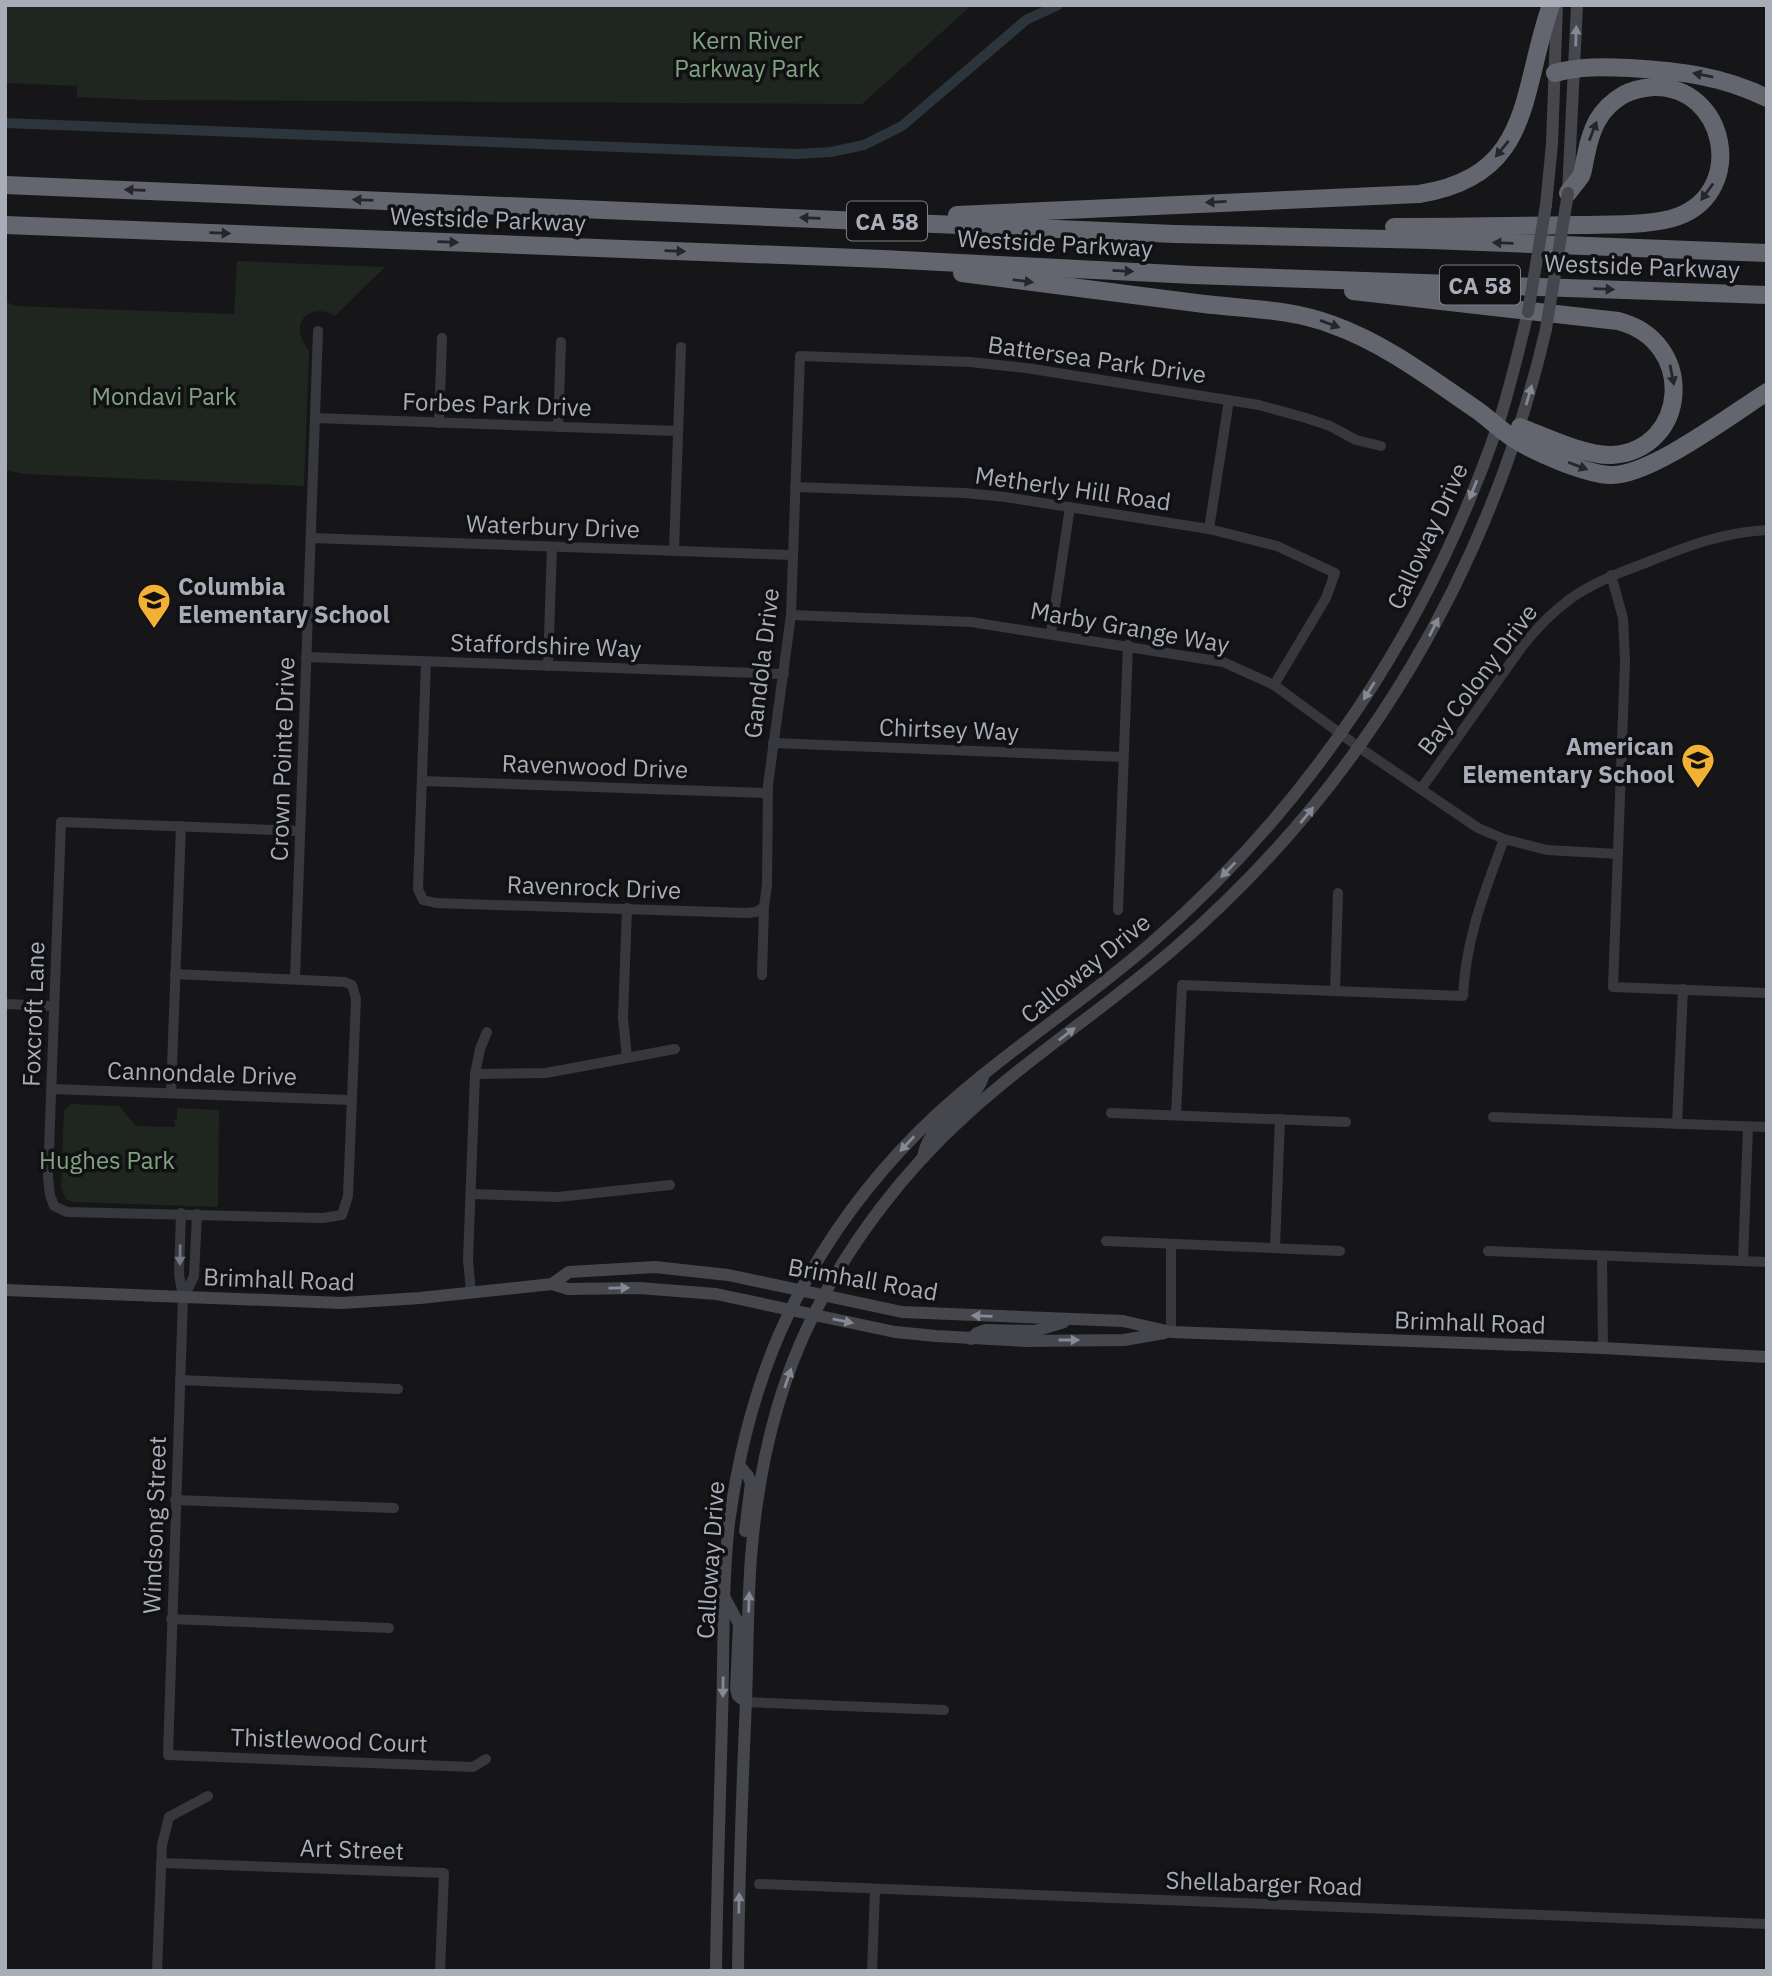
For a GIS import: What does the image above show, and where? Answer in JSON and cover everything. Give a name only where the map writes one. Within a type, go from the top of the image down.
[{"type":"highway","points":[[874,221],[1018,210],[1419,194],[1448,187],[1481,170],[1503,150],[1513,135],[1525,107],[1551,5]]},
{"type":"highway","points":[[1555,73],[1575,67],[1684,71],[1734,84],[1767,98]]},
{"type":"highway","points":[[1175,234],[1667,220],[1688,212],[1697,205],[1705,198],[1717,178],[1721,158],[1714,124],[1690,97],[1670,89],[1647,88],[1625,93],[1598,116],[1589,139],[1582,174],[1568,192]]},
{"type":"highway","name":"Westside Parkway","points":[[5,185],[1175,234],[1430,240],[1767,253]]},
{"type":"highway","name":"Westside Parkway","points":[[5,225],[883,258],[1193,275],[1767,295]]},
{"type":"highway","points":[[883,258],[949,272],[1226,306],[1272,309],[1311,317],[1343,328],[1376,344],[1476,409],[1497,426],[1598,454],[1612,455],[1634,449],[1655,435],[1669,413],[1675,384],[1668,359],[1652,337],[1618,321],[1482,304],[1193,275]]},
{"type":"highway","points":[[1518,433],[1533,449],[1594,472],[1606,475],[1627,473],[1657,461],[1767,391]]},
{"type":"main road","name":"Calloway Drive","points":[[716,1971],[729,1527],[739,1465],[758,1394],[790,1310],[838,1229],[885,1167],[930,1121],[983,1075],[1146,948],[1205,893],[1274,820],[1312,773],[1385,667],[1431,587],[1463,516],[1497,426],[1524,328],[1546,205],[1552,144],[1557,5]]},
{"type":"main road","name":"Calloway Drive","points":[[737,1971],[754,1528],[765,1462],[782,1396],[813,1315],[876,1215],[950,1130],[1202,924],[1260,868],[1360,748],[1417,659],[1487,514],[1518,433],[1538,363],[1555,279],[1568,192],[1577,5]]},
{"type":"main road","points":[[992,1093],[1000,1076],[1035,1047],[1039,1031]]},
{"type":"main road","points":[[923,1158],[926,1141],[976,1093],[983,1075]]},
{"type":"main road","name":"Brimhall Road","points":[[552,1284],[569,1272],[655,1267],[728,1275],[902,1312],[1123,1321],[1171,1332],[1603,1348],[1767,1357]]},
{"type":"main road","name":"Brimhall Road","points":[[5,1290],[364,1303],[552,1284],[568,1289],[639,1288],[701,1292],[895,1332],[971,1339],[1124,1340],[1171,1332]]},
{"type":"main road","points":[[971,1339],[985,1330],[1034,1331],[1074,1319]]},
{"type":"main road","points":[[739,1465],[751,1483],[743,1552],[751,1564]]},
{"type":"main road","points":[[726,1600],[739,1624],[736,1689],[738,1696],[746,1702]]},
{"type":"street","name":"Crown Pointe Drive","points":[[295,978],[318,331]]},
{"type":"street","points":[[439,423],[442,338]]},
{"type":"street","points":[[558,427],[561,342]]},
{"type":"street","points":[[674,551],[681,346]]},
{"type":"street","name":"Battersea Park Drive","points":[[800,356],[998,364],[1229,400],[1307,418],[1330,426],[1356,440],[1381,446]]},
{"type":"street","name":"Gandola Drive","points":[[762,975],[767,885],[767,793],[791,615],[800,356]]},
{"type":"street","points":[[1209,529],[1229,400]]},
{"type":"street","name":"Forbes Park Drive","points":[[315,418],[678,432]]},
{"type":"street","name":"Metherly Hill Road","points":[[796,487],[965,493],[1209,529],[1276,546],[1335,573],[1326,598],[1274,685]]},
{"type":"street","points":[[1051,633],[1070,507]]},
{"type":"street","name":"Bay Colony Drive","points":[[1421,789],[1535,630],[1570,598],[1611,575],[1720,536],[1767,530]]},
{"type":"street","name":"Waterbury Drive","points":[[311,538],[793,555]]},
{"type":"street","points":[[548,666],[552,547]]},
{"type":"street","points":[[1611,575],[1618,596],[1625,639],[1613,987],[1767,993]]},
{"type":"street","name":"Marby Grange Way","points":[[791,615],[971,622],[1223,662],[1274,685],[1360,748],[1478,828],[1504,839],[1547,850],[1618,854]]},
{"type":"street","points":[[1118,910],[1128,645]]},
{"type":"street","name":"Staffordshire Way","points":[[306,657],[784,674]]},
{"type":"street","points":[[422,781],[426,662]]},
{"type":"street","name":"Chirtsey Way","points":[[774,743],[1123,757]]},
{"type":"street","name":"Ravenwood Drive","points":[[422,781],[767,793]]},
{"type":"street","name":"Ravenrock Drive","points":[[422,781],[418,889],[423,900],[436,904],[747,913],[764,907]]},
{"type":"street","name":"Foxcroft Lane","points":[[181,826],[61,822],[48,1177],[54,1206],[67,1212],[181,1213]]},
{"type":"street","points":[[171,1093],[181,826],[300,831]]},
{"type":"street","points":[[1176,1115],[1182,985],[1463,996],[1470,936],[1504,839]]},
{"type":"street","points":[[1335,991],[1338,893]]},
{"type":"street","points":[[627,908],[623,1018],[627,1058]]},
{"type":"street","points":[[175,974],[345,982],[352,985],[356,999],[348,1196],[342,1215],[323,1218],[181,1213]]},
{"type":"street","points":[[1678,1124],[1683,989]]},
{"type":"street","points":[[5,1004],[54,1006]]},
{"type":"street","points":[[471,1292],[468,1260],[475,1074],[487,1032]]},
{"type":"street","points":[[475,1074],[537,1074],[675,1049]]},
{"type":"street","name":"Cannondale Drive","points":[[52,1089],[351,1100]]},
{"type":"street","points":[[1111,1113],[1346,1122]]},
{"type":"street","points":[[1493,1117],[1767,1128]]},
{"type":"street","points":[[1275,1248],[1280,1119]]},
{"type":"street","points":[[1743,1261],[1748,1127]]},
{"type":"street","points":[[471,1194],[558,1197],[670,1185]]},
{"type":"street","name":"Windsong Street","points":[[168,1755],[183,1297],[179,1274],[181,1213]]},
{"type":"street","name":"Windsong Street","points":[[183,1297],[194,1276],[197,1214]]},
{"type":"street","points":[[1105,1241],[1340,1251]]},
{"type":"street","points":[[1171,1244],[1171,1332]]},
{"type":"street","points":[[1488,1251],[1767,1262]]},
{"type":"street","points":[[1602,1256],[1603,1348]]},
{"type":"street","points":[[180,1380],[398,1389]]},
{"type":"street","points":[[176,1500],[394,1508]]},
{"type":"street","points":[[171,1619],[389,1628]]},
{"type":"street","points":[[746,1702],[944,1710]]},
{"type":"street","name":"Thistlewood Court","points":[[168,1755],[473,1767],[486,1759]]},
{"type":"street","points":[[157,1971],[162,1845],[169,1817],[208,1796]]},
{"type":"street","name":"Art Street","points":[[161,1863],[444,1873],[440,1971]]},
{"type":"street","name":"Shellabarger Road","points":[[759,1884],[1767,1924]]},
{"type":"street","points":[[872,1971],[875,1889]]},
{"type":"green space","name":"Kern River Parkway Park","points":[[5,5],[972,5],[862,104],[144,100],[77,97],[77,86],[5,83]]},
{"type":"green space","name":"Mondavi Park","points":[[237,261],[385,267],[335,316],[313,312],[301,323],[301,336],[309,352],[304,486],[25,474],[5,470],[5,301],[15,306],[234,314]]},
{"type":"green space","name":"Hughes Park","points":[[71,1104],[119,1106],[136,1126],[173,1127],[176,1125],[173,1120],[177,1119],[177,1108],[219,1110],[218,1207],[73,1202],[66,1199],[61,1188],[64,1111]]},
{"type":"waterway","points":[[5,123],[797,154],[831,152],[864,145],[902,126],[1026,20],[1058,5]]},
{"type":"place","name":"Columbia Elementary School","points":[[154,630]]},
{"type":"place","name":"American Elementary School","points":[[1698,790]]}]
